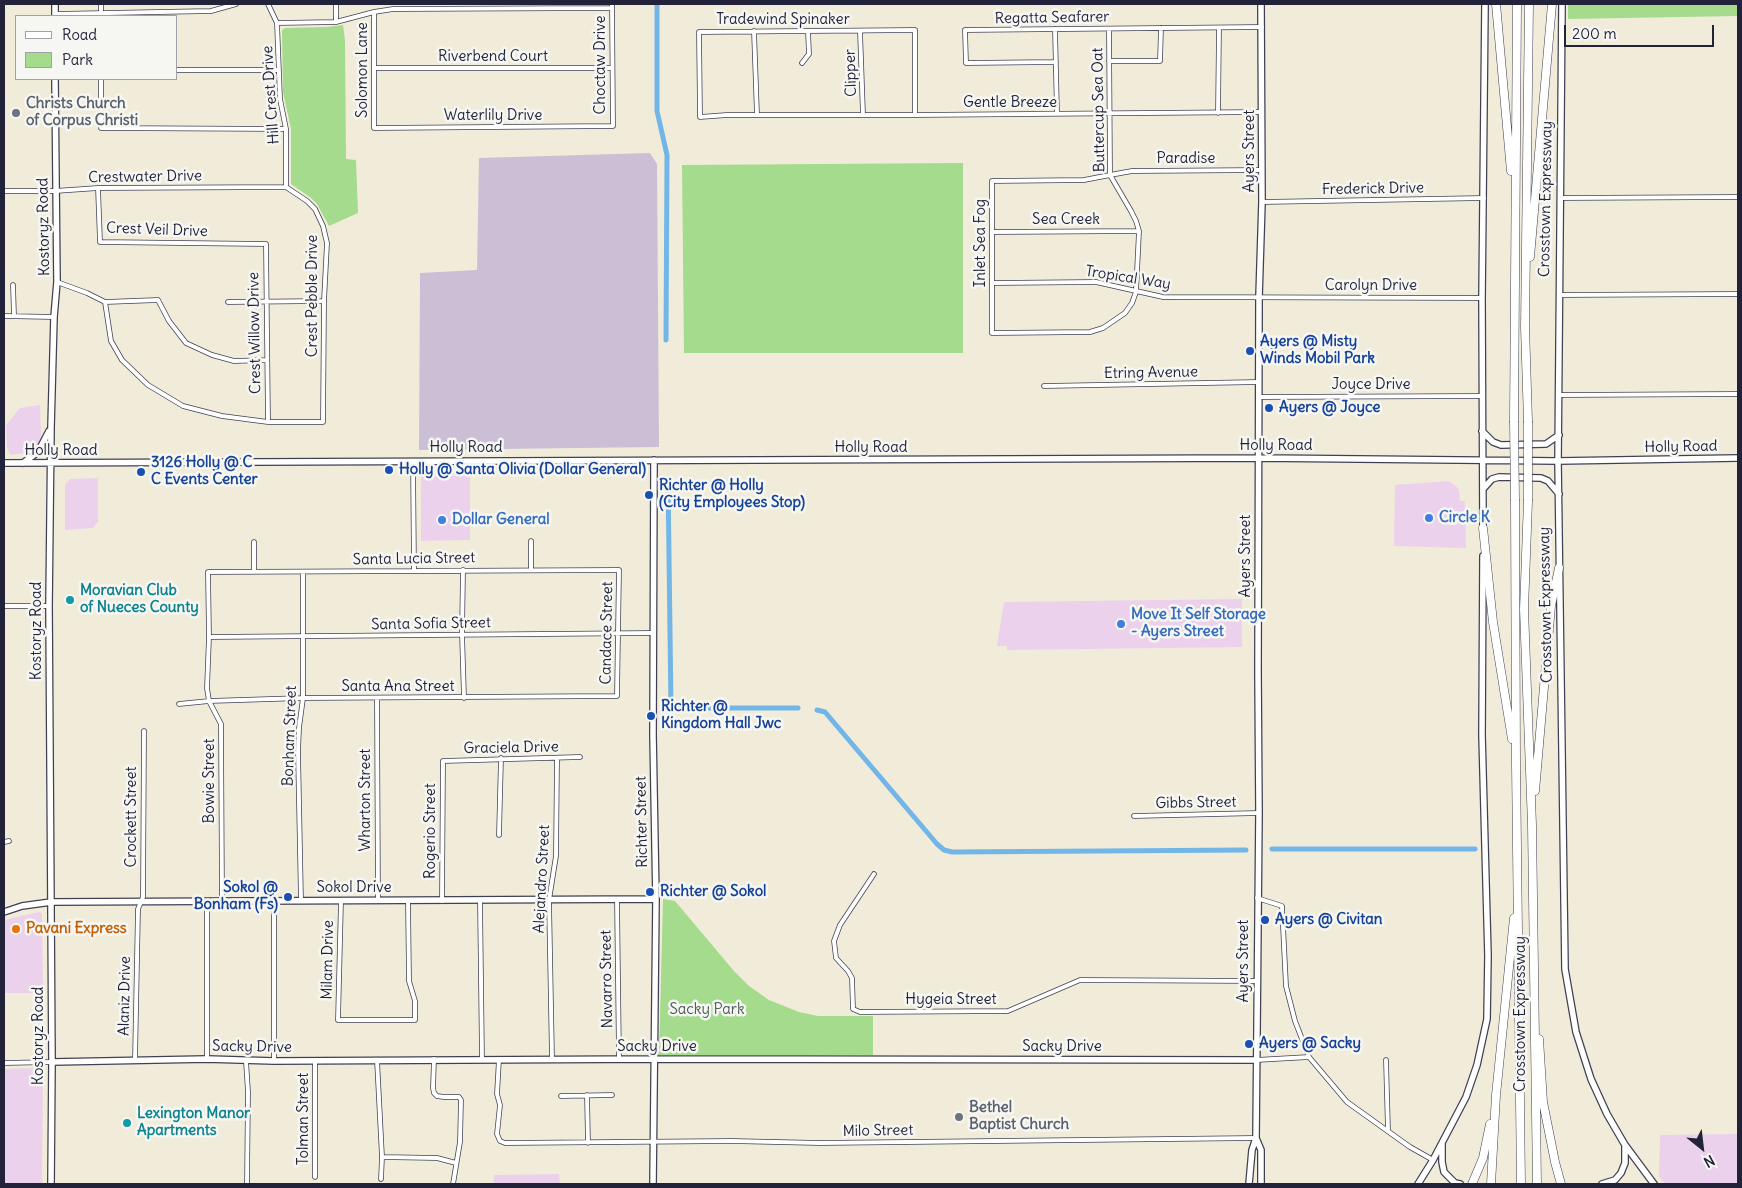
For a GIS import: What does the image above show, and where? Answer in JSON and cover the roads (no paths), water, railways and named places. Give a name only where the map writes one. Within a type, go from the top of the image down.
[{"type":"highway","points":[[1496,4],[1512,182],[1515,268]]},
{"type":"highway","name":"Crosstown Expressway","points":[[1517,4],[1514,421],[1521,1184]]},
{"type":"highway","name":"Crosstown Expressway","points":[[1530,4],[1525,327],[1528,501],[1524,610],[1535,947],[1537,1184]]},
{"type":"highway","points":[[1525,327],[1552,4]]},
{"type":"highway","points":[[1483,528],[1493,622],[1516,764]]},
{"type":"highway","points":[[1532,826],[1551,606],[1560,568]]},
{"type":"highway","points":[[1491,1184],[1496,1095],[1518,883]]},
{"type":"highway","points":[[1535,947],[1543,1102],[1561,1184]]},
{"type":"highway","points":[[1472,1184],[1483,1158],[1496,1095]]},
{"type":"main road","points":[[55,15],[56,4]]},
{"type":"main road","name":"Ayers Street","points":[[1249,1184],[1252,1150],[1256,1138],[1262,4]]},
{"type":"main road","points":[[1418,1184],[1466,1098],[1477,1065],[1487,1019],[1488,956],[1482,735],[1482,298],[1485,4]]},
{"type":"main road","name":"Crosstown Expressway","points":[[1562,4],[1558,461],[1566,969],[1576,1032],[1589,1072],[1607,1114],[1625,1146],[1654,1184]]},
{"type":"main road","name":"Kostoryz Road","points":[[51,1184],[52,902],[49,606],[51,427],[54,317],[57,282],[55,80]]},
{"type":"main road","points":[[22,463],[41,450],[51,427]]},
{"type":"main road","points":[[1482,431],[1493,442],[1501,445],[1546,444],[1559,435]]},
{"type":"main road","name":"Holly Road","points":[[4,463],[1259,458],[1558,461],[1738,458]]},
{"type":"main road","name":"Richter Street","points":[[653,1184],[654,1142],[652,1114],[656,899],[653,633],[654,460]]},
{"type":"main road","points":[[1482,490],[1492,479],[1499,477],[1541,478],[1548,481],[1559,494]]},
{"type":"main road","name":"Sokol Drive","points":[[4,912],[22,906],[52,902],[656,899]]},
{"type":"main road","name":"Sacky Drive","points":[[52,1062],[207,1059],[246,1061],[434,1059],[1256,1060]]},
{"type":"main road","name":"Ayers Street","points":[[1256,1138],[1261,1150],[1261,1184]]},
{"type":"main road","points":[[1442,1143],[1444,1172],[1455,1183],[1460,1184]]},
{"type":"main road","points":[[1602,1184],[1615,1180],[1621,1173],[1625,1163],[1625,1146]]},
{"type":"street","points":[[101,4],[101,14]]},
{"type":"street","points":[[55,15],[211,11],[236,4]]},
{"type":"street","name":"Hill Crest Drive","points":[[268,4],[277,23],[280,99],[286,129],[286,187]]},
{"type":"street","points":[[336,4],[336,22]]},
{"type":"street","points":[[277,23],[336,22],[393,9],[612,6]]},
{"type":"street","name":"Choctaw Drive","points":[[612,6],[613,126]]},
{"type":"street","name":"Solomon Lane","points":[[374,12],[374,128]]},
{"type":"street","name":"Regatta Seafarer","points":[[1056,62],[966,63],[966,30],[1262,27]]},
{"type":"street","points":[[1109,61],[1160,61],[1160,28]]},
{"type":"street","points":[[1218,113],[1219,28]]},
{"type":"street","points":[[1055,29],[1057,114]]},
{"type":"street","name":"Buttercup Sea Oat","points":[[992,333],[1090,332],[1103,328],[1125,313],[1132,303],[1136,292],[1139,231],[1132,211],[1110,175],[1109,29]]},
{"type":"street","name":"Tradewind Spinaker","points":[[757,115],[700,117],[699,32],[915,30],[915,115]]},
{"type":"street","points":[[754,31],[757,115]]},
{"type":"street","points":[[802,63],[809,54],[808,31]]},
{"type":"street","name":"Clipper","points":[[860,31],[863,115]]},
{"type":"street","name":"Riverbend Court","points":[[374,68],[612,68]]},
{"type":"street","points":[[178,70],[279,70]]},
{"type":"street","points":[[101,80],[101,128],[286,129]]},
{"type":"street","name":"Gentle Breeze","points":[[757,115],[1262,112]]},
{"type":"street","name":"Waterlily Drive","points":[[374,128],[613,126]]},
{"type":"street","name":"Paradise","points":[[1110,175],[1154,170],[1262,170]]},
{"type":"street","name":"Inlet Sea Fog","points":[[992,333],[992,181],[1084,180],[1110,175]]},
{"type":"street","name":"Crestwater Drive","points":[[4,190],[56,191],[98,188],[286,187]]},
{"type":"street","name":"Crest Pebble Drive","points":[[268,422],[323,422],[324,302],[327,243],[316,209],[286,187]]},
{"type":"street","name":"Crest Veil Drive","points":[[98,188],[100,242],[266,244]]},
{"type":"street","points":[[1560,198],[1738,197]]},
{"type":"street","name":"Frederick Drive","points":[[1262,202],[1484,198]]},
{"type":"street","name":"Sea Creek","points":[[993,232],[1139,231]]},
{"type":"street","name":"Crest Willow Drive","points":[[266,244],[268,422]]},
{"type":"street","points":[[57,282],[105,302],[158,300],[169,320],[186,343],[212,355],[234,361],[267,360]]},
{"type":"street","name":"Tropical Way","points":[[993,283],[1096,282],[1163,297],[1259,297]]},
{"type":"street","points":[[13,285],[14,316]]},
{"type":"street","points":[[1559,295],[1738,294]]},
{"type":"street","name":"Carolyn Drive","points":[[1259,297],[1482,298]]},
{"type":"street","points":[[105,302],[111,341],[122,360],[148,385],[183,406],[222,416],[268,422]]},
{"type":"street","points":[[228,302],[324,302]]},
{"type":"street","points":[[4,316],[54,317]]},
{"type":"street","name":"Etring Avenue","points":[[1044,386],[1259,382]]},
{"type":"street","points":[[1560,395],[1738,394]]},
{"type":"street","name":"Joyce Drive","points":[[1259,397],[1483,396]]},
{"type":"street","points":[[413,461],[414,571]]},
{"type":"street","points":[[531,541],[531,570]]},
{"type":"street","points":[[254,542],[254,572]]},
{"type":"street","points":[[463,570],[464,698]]},
{"type":"street","name":"Santa Lucia Street","points":[[208,572],[619,570]]},
{"type":"street","name":"Candace Street","points":[[617,696],[619,570]]},
{"type":"street","name":"Bowie Street","points":[[208,572],[209,637],[207,688],[209,701],[221,724],[222,901]]},
{"type":"street","name":"Bonham Street","points":[[301,901],[298,752],[303,698],[303,572]]},
{"type":"street","points":[[4,606],[49,606]]},
{"type":"street","name":"Santa Sofia Street","points":[[209,637],[653,633]]},
{"type":"street","name":"Santa Ana Street","points":[[179,704],[209,701],[303,698],[617,696]]},
{"type":"street","name":"Wharton Street","points":[[377,699],[378,901]]},
{"type":"street","name":"Crockett Street","points":[[141,902],[143,896],[144,731]]},
{"type":"street","name":"Graciela Drive","points":[[443,760],[580,757]]},
{"type":"street","points":[[499,835],[501,758]]},
{"type":"street","name":"Alejandro Street","points":[[552,1059],[549,900],[556,856],[556,759]]},
{"type":"street","name":"Rogerio Street","points":[[442,901],[443,760]]},
{"type":"street","name":"Gibbs Street","points":[[1134,816],[1259,813]]},
{"type":"street","name":"Hygeia Street","points":[[874,874],[840,925],[834,941],[836,958],[852,978],[853,1009],[860,1012],[1008,1012],[1080,980],[1256,981]]},
{"type":"street","name":"Navarro Street","points":[[617,898],[619,1059]]},
{"type":"street","points":[[1257,898],[1282,906],[1286,986],[1295,1021],[1309,1057],[1347,1102],[1410,1147],[1433,1160]]},
{"type":"street","points":[[480,900],[482,1060]]},
{"type":"street","points":[[274,901],[274,1061]]},
{"type":"street","name":"Milam Drive","points":[[341,901],[338,1020],[415,1020],[414,1001],[409,981],[408,901]]},
{"type":"street","name":"Alaniz Drive","points":[[135,1060],[138,909],[141,902]]},
{"type":"street","points":[[207,902],[207,1059]]},
{"type":"street","name":"Sacky Drive","points":[[1256,1060],[1309,1057]]},
{"type":"street","points":[[434,1059],[434,1093],[437,1096],[459,1097],[461,1100],[461,1127],[453,1184]]},
{"type":"street","name":"Milo Street","points":[[499,1059],[497,1094],[500,1105],[497,1134],[500,1141],[505,1143],[732,1141],[820,1143],[1256,1138]]},
{"type":"street","name":"Tolman Street","points":[[315,1177],[316,1060]]},
{"type":"street","points":[[377,1060],[382,1157],[381,1180]]},
{"type":"street","points":[[1386,1060],[1388,1131]]},
{"type":"street","points":[[246,1061],[248,1092],[247,1184]]},
{"type":"street","name":"Sacky Drive","points":[[4,1063],[52,1062]]},
{"type":"street","points":[[586,1095],[588,1143]]},
{"type":"street","points":[[561,1096],[612,1095]]},
{"type":"street","points":[[382,1157],[437,1158],[456,1163]]},
{"type":"waterway","points":[[657,4],[657,111],[667,155],[666,340]]},
{"type":"waterway","points":[[668,479],[671,708],[798,708]]},
{"type":"waterway","points":[[817,710],[825,712],[944,850],[952,852],[1246,850]]},
{"type":"waterway","points":[[1272,849],[1475,849]]},
{"type":"place","name":"Christs Church of Corpus Christi","points":[[16,113]]},
{"type":"place","name":"Ayers @ Misty Winds Mobil Park","points":[[1250,351]]},
{"type":"place","name":"Ayers @ Joyce","points":[[1269,408]]},
{"type":"place","name":"Holly @ Santa Olivia (Dollar General)","points":[[389,470]]},
{"type":"place","name":"3126 Holly @ C C Events Center","points":[[141,472]]},
{"type":"place","name":"Richter @ Holly (City Employees Stop)","points":[[649,495]]},
{"type":"place","name":"Circle K","points":[[1429,518]]},
{"type":"place","name":"Dollar General","points":[[442,520]]},
{"type":"place","name":"Moravian Club of Nueces County","points":[[70,600]]},
{"type":"place","name":"Move It Self Storage - Ayers Street","points":[[1121,624]]},
{"type":"place","name":"Richter @ Kingdom Hall Jwc","points":[[651,716]]},
{"type":"place","name":"Richter @ Sokol","points":[[650,892]]},
{"type":"place","name":"Sokol @ Bonham (Fs)","points":[[288,897]]},
{"type":"place","name":"Ayers @ Civitan","points":[[1265,920]]},
{"type":"place","name":"Pavani Express","points":[[16,929]]},
{"type":"place","name":"Ayers @ Sacky","points":[[1249,1044]]},
{"type":"place","name":"Bethel Baptist Church","points":[[959,1117]]},
{"type":"place","name":"Lexington Manor Apartments","points":[[127,1123]]},
{"type":"park label","name":"Sacky Park","points":[[707,1010]]}]
